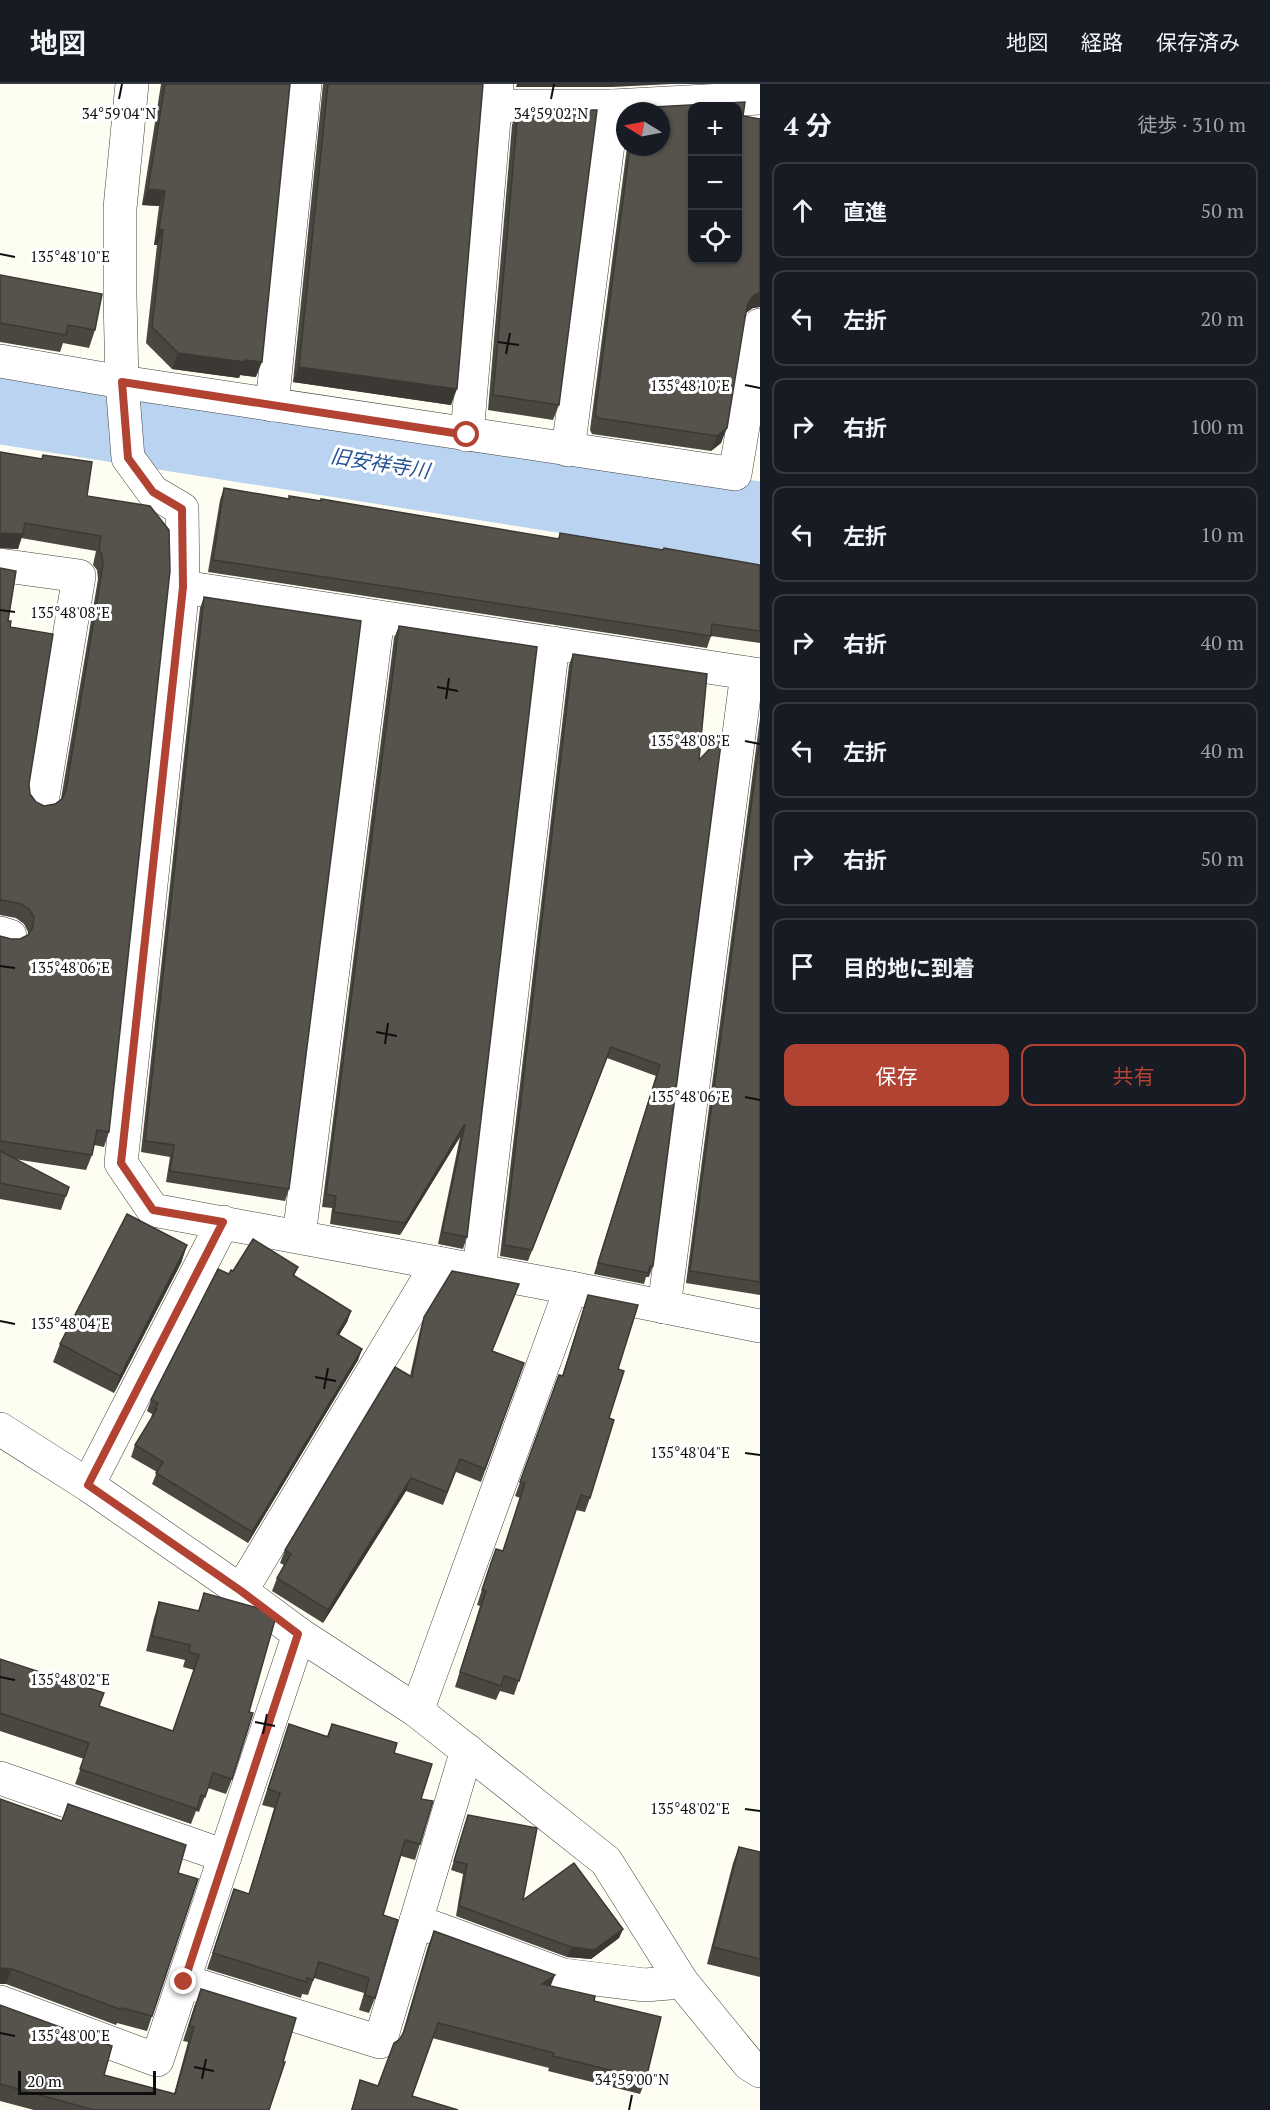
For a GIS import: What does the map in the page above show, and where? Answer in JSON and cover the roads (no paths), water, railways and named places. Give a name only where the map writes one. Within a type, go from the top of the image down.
[{"type":"street","points":[[132,84],[120,208],[122,382],[128,458],[153,492],[182,509],[183,587],[121,1163],[153,1210],[299,1236],[760,1326]]},
{"type":"street","points":[[272,405],[305,84]]},
{"type":"street","points":[[467,435],[496,95],[613,106],[760,98]]},
{"type":"street","points":[[568,450],[613,106]]},
{"type":"street","points":[[0,362],[467,435],[735,474],[760,324]]},
{"type":"street","points":[[0,565],[79,576],[42,802]]},
{"type":"street","points":[[183,587],[754,674],[664,1307]]},
{"type":"street","points":[[299,1236],[378,617]]},
{"type":"street","points":[[478,1271],[553,644]]},
{"type":"street","points":[[88,1485],[223,1222]]},
{"type":"street","points":[[241,1591],[438,1263]]},
{"type":"street","points":[[417,1711],[571,1288]]},
{"type":"street","points":[[0,1429],[88,1485],[241,1591],[298,1634],[417,1711],[606,1861],[682,1982],[749,2064],[760,2071]]},
{"type":"street","points":[[0,2002],[157,2060],[298,1634]]},
{"type":"street","points":[[184,1982],[380,2042],[467,1750]]},
{"type":"street","points":[[0,1778],[225,1856]]},
{"type":"street","points":[[416,1921],[563,1975],[645,1985],[682,1982]]},
{"type":"waterway","name":"旧安祥寺川","points":[[0,403],[760,523]]}]
